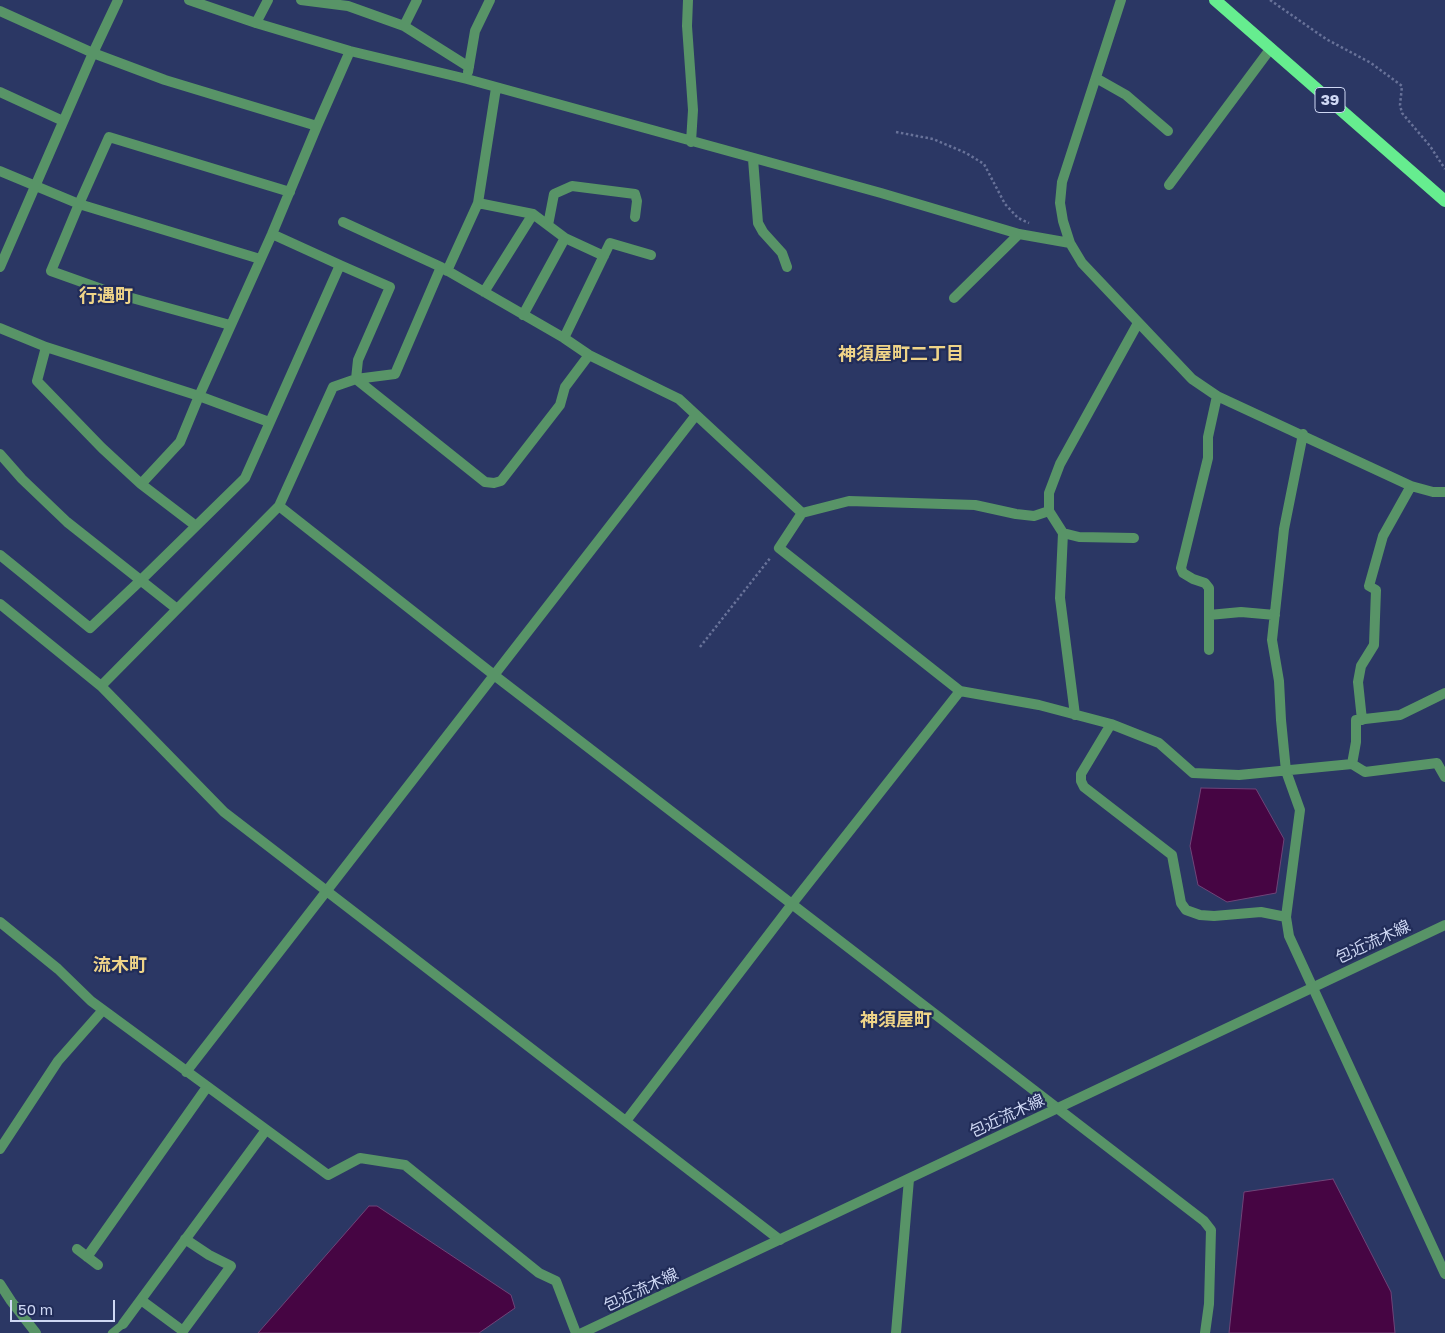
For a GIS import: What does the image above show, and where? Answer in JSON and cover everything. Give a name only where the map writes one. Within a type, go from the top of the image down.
[{"type":"main road","name":"39","points":[[1215,0],[1445,201]]},
{"type":"street","points":[[0,267],[118,0]]},
{"type":"street","points":[[189,0],[256,23],[350,51],[466,79],[881,193],[1019,234],[1070,243]]},
{"type":"street","points":[[256,23],[268,0]]},
{"type":"street","points":[[301,0],[348,6],[404,26],[468,67]]},
{"type":"street","points":[[404,26],[417,0]]},
{"type":"street","points":[[466,79],[475,31],[490,0]]},
{"type":"street","points":[[688,0],[687,26],[693,110],[691,142]]},
{"type":"street","points":[[1121,0],[1062,182],[1060,203],[1070,243],[1082,263],[1192,379],[1217,396],[1303,434],[1411,486],[1433,492],[1445,492]]},
{"type":"street","points":[[0,11],[93,53],[165,80],[317,126]]},
{"type":"street","points":[[1169,185],[1271,48]]},
{"type":"street","points":[[141,484],[180,442],[350,51]]},
{"type":"street","points":[[1096,78],[1126,95],[1168,131]]},
{"type":"street","points":[[101,686],[278,506],[333,387],[356,379],[395,374],[444,269],[478,202],[496,88]]},
{"type":"street","points":[[0,92],[63,121]]},
{"type":"street","points":[[230,325],[110,292],[52,271],[109,137],[290,192]]},
{"type":"street","points":[[753,159],[758,223],[763,232],[782,252],[787,267]]},
{"type":"street","points":[[0,171],[80,204],[260,258]]},
{"type":"street","points":[[548,225],[554,194],[572,186],[635,194],[637,200],[635,218]]},
{"type":"street","points":[[478,202],[533,214],[565,238],[604,256]]},
{"type":"street","points":[[484,292],[533,214]]},
{"type":"street","points":[[343,222],[444,269],[564,338],[589,355],[679,399],[802,513]]},
{"type":"street","points":[[272,234],[390,287],[358,360],[356,379]]},
{"type":"street","points":[[954,298],[1019,234]]},
{"type":"street","points":[[523,315],[565,238]]},
{"type":"street","points":[[564,338],[610,243],[651,255]]},
{"type":"street","points":[[0,555],[90,628],[245,478],[340,265]]},
{"type":"street","points":[[1075,715],[1060,598],[1063,533],[1049,511],[1049,493],[1060,464],[1138,323]]},
{"type":"street","points":[[0,328],[46,347],[199,396],[269,422]]},
{"type":"street","points":[[46,347],[37,381],[102,448],[141,484],[196,526]]},
{"type":"street","points":[[356,379],[485,482],[494,483],[502,481],[560,405],[565,387],[589,355]]},
{"type":"street","points":[[1209,650],[1209,588],[1205,583],[1183,573],[1181,568],[1208,458],[1208,437],[1217,396]]},
{"type":"street","points":[[186,1072],[696,415]]},
{"type":"street","points":[[1303,434],[1284,529],[1272,640],[1279,681],[1286,771],[1300,810],[1286,917],[1289,936],[1445,1274]]},
{"type":"street","points":[[0,454],[22,479],[67,522],[177,609]]},
{"type":"street","points":[[1362,720],[1358,682],[1360,666],[1374,645],[1376,590],[1368,586],[1383,536],[1411,486]]},
{"type":"street","points":[[1049,511],[1034,516],[1016,514],[975,504],[849,501],[802,513],[778,548],[960,691],[1039,705],[1111,724],[1159,743],[1193,773],[1239,775],[1352,764],[1365,772],[1437,763],[1445,777]]},
{"type":"street","points":[[278,506],[494,675],[1204,1221],[1211,1230],[1205,1333]]},
{"type":"street","points":[[1063,533],[1079,538],[1134,538]]},
{"type":"street","points":[[0,604],[101,686],[224,812],[780,1240]]},
{"type":"street","points":[[1209,615],[1241,612],[1275,615]]},
{"type":"street","points":[[626,1121],[792,904],[960,691]]},
{"type":"street","points":[[1352,764],[1356,742],[1356,720],[1400,715],[1445,693]]},
{"type":"street","points":[[1111,724],[1081,774],[1081,781],[1084,787],[1172,854],[1181,903],[1186,910],[1200,915],[1214,916],[1261,912],[1286,917]]},
{"type":"street","points":[[0,922],[58,969],[91,1001],[328,1175],[360,1158],[405,1165],[539,1273],[556,1281],[576,1333]]},
{"type":"street","name":"包近流木線","points":[[582,1333],[598,1330],[780,1240],[1445,925]]},
{"type":"street","points":[[0,1150],[58,1061],[103,1010]]},
{"type":"street","points":[[87,1257],[207,1087]]},
{"type":"street","points":[[123,1324],[266,1130]]},
{"type":"street","points":[[896,1333],[909,1179]]},
{"type":"street","points":[[141,1300],[184,1331],[231,1266],[185,1239]]},
{"type":"street","points":[[76,1249],[98,1265]]},
{"type":"street","points":[[0,1284],[10,1301],[36,1333]]},
{"type":"lane","points":[[112,1333],[123,1324]]},
{"type":"path","points":[[1270,0],[1326,39],[1371,63],[1402,86],[1400,105],[1402,113],[1430,146],[1445,169]]},
{"type":"path","points":[[896,132],[933,139],[966,153],[984,164],[1005,204],[1018,218],[1032,224]]},
{"type":"path","points":[[700,647],[778,548]]},
{"type":"shaded area","points":[[1201,788],[1256,789],[1284,839],[1276,893],[1227,902],[1198,885],[1190,846]]},
{"type":"shaded area","points":[[1333,1179],[1391,1292],[1395,1333],[1229,1333],[1244,1192]]},
{"type":"shaded area","points":[[369,1206],[377,1206],[511,1295],[515,1308],[479,1333],[258,1333]]},
{"type":"district","name":"行遇町","points":[[106,296]]},
{"type":"district","name":"神須屋町二丁目","points":[[901,354]]},
{"type":"district","name":"流木町","points":[[120,965]]},
{"type":"district","name":"神須屋町","points":[[896,1020]]}]
